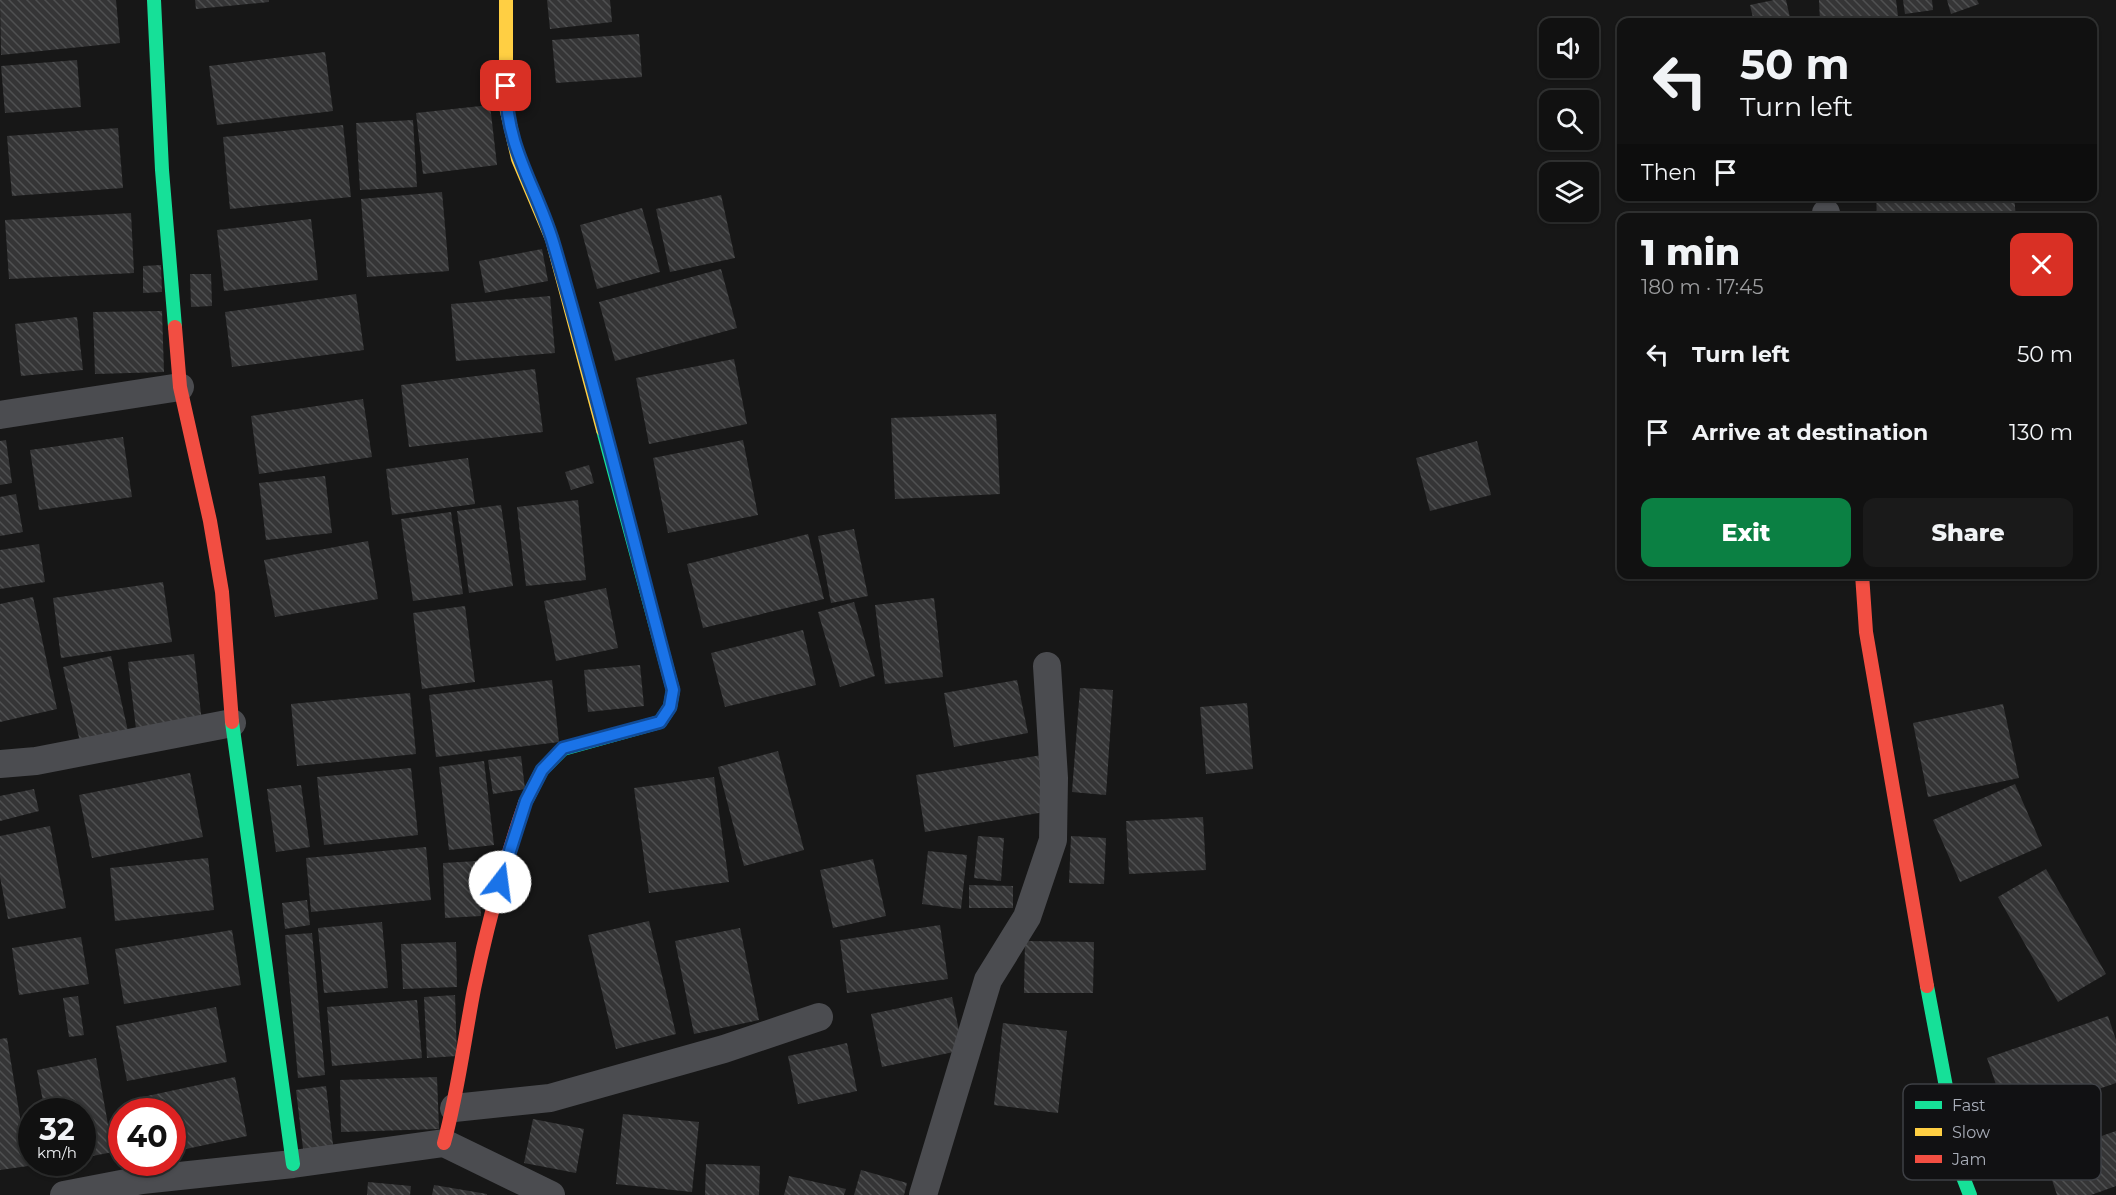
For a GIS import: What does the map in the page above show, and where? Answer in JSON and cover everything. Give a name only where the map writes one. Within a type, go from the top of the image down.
[{"type":"street","points":[[154,0],[162,170],[180,387],[210,521],[222,592],[232,723],[293,1164]]},
{"type":"street","points":[[444,1143],[454,1108],[474,988],[505,861],[526,801],[542,770],[563,748],[660,722],[670,707],[673,690],[552,239],[516,149],[506,107],[506,0]]},
{"type":"street","points":[[0,415],[180,387]]},
{"type":"street","points":[[1863,579],[1866,632],[1902,850],[1946,1084]]},
{"type":"street","points":[[923,1195],[988,980],[1027,917],[1053,840],[1054,778],[1047,666]]},
{"type":"street","points":[[0,764],[36,761],[232,723]]},
{"type":"street","points":[[454,1108],[550,1098],[724,1049],[819,1017]]},
{"type":"street","points":[[64,1195],[142,1180],[293,1164],[444,1143],[535,1191]]},
{"type":"street","points":[[1964,1180],[1970,1195]]},
{"type":"building","points":[[0,0],[116,0],[120,43],[1,55]]},
{"type":"building","points":[[195,0],[269,0],[269,2],[196,9]]},
{"type":"building","points":[[547,0],[610,0],[612,22],[550,29]]},
{"type":"building","points":[[1786,0],[1790,18],[1753,18],[1750,5]]},
{"type":"building","points":[[1819,0],[1896,0],[1898,16],[1820,18]]},
{"type":"building","points":[[1903,0],[1932,0],[1933,10],[1905,14]]},
{"type":"building","points":[[1947,0],[1977,0],[1979,4],[1951,14]]},
{"type":"building","points":[[639,34],[642,77],[556,83],[552,40]]},
{"type":"building","points":[[325,52],[333,111],[217,125],[209,66]]},
{"type":"building","points":[[77,60],[81,107],[5,113],[1,66]]},
{"type":"building","points":[[490,105],[497,165],[423,174],[416,113]]},
{"type":"building","points":[[413,120],[417,187],[360,190],[356,123]]},
{"type":"building","points":[[343,125],[351,197],[230,209],[223,137]]},
{"type":"building","points":[[118,128],[123,188],[12,196],[7,136]]},
{"type":"building","points":[[442,192],[449,271],[367,277],[361,199]]},
{"type":"building","points":[[721,195],[735,258],[670,272],[656,209]]},
{"type":"building","points":[[1876,201],[2014,201],[2016,213],[1877,213]]},
{"type":"building","points":[[642,208],[660,272],[597,289],[580,225]]},
{"type":"building","points":[[131,213],[134,273],[9,279],[5,220]]},
{"type":"building","points":[[311,219],[318,280],[224,291],[217,230]]},
{"type":"building","points":[[542,249],[548,281],[485,293],[479,261]]},
{"type":"building","points":[[161,265],[162,292],[143,293],[143,266]]},
{"type":"building","points":[[721,269],[737,328],[615,361],[599,302]]},
{"type":"building","points":[[190,274],[211,274],[212,306],[191,307]]},
{"type":"building","points":[[356,294],[364,350],[232,367],[225,312]]},
{"type":"building","points":[[550,296],[555,353],[456,361],[451,304]]},
{"type":"building","points":[[162,311],[164,372],[95,374],[93,312]]},
{"type":"building","points":[[77,317],[83,370],[21,376],[15,324]]},
{"type":"building","points":[[734,359],[747,424],[649,444],[636,378]]},
{"type":"building","points":[[535,369],[543,432],[409,447],[401,385]]},
{"type":"building","points":[[363,399],[372,457],[259,474],[251,416]]},
{"type":"building","points":[[996,414],[1000,494],[895,499],[891,418]]},
{"type":"building","points":[[123,437],[132,497],[39,510],[30,450]]},
{"type":"building","points":[[6,440],[12,483],[0,485],[0,441]]},
{"type":"building","points":[[743,440],[758,515],[668,533],[653,458]]},
{"type":"building","points":[[1477,441],[1491,495],[1430,511],[1416,458]]},
{"type":"building","points":[[468,458],[475,504],[392,515],[386,469]]},
{"type":"building","points":[[589,465],[594,483],[571,490],[565,472]]},
{"type":"building","points":[[325,476],[332,533],[266,540],[259,483]]},
{"type":"building","points":[[16,494],[23,532],[0,536],[0,497]]},
{"type":"building","points":[[578,500],[586,580],[526,586],[517,507]]},
{"type":"building","points":[[501,505],[513,586],[469,593],[457,511]]},
{"type":"building","points":[[451,512],[463,594],[413,601],[401,519]]},
{"type":"building","points":[[854,529],[868,596],[831,603],[818,536]]},
{"type":"building","points":[[808,534],[824,599],[703,628],[687,564]]},
{"type":"building","points":[[368,541],[378,599],[275,617],[264,560]]},
{"type":"building","points":[[39,544],[45,582],[0,589],[0,550]]},
{"type":"building","points":[[163,582],[172,642],[61,658],[53,598]]},
{"type":"building","points":[[606,588],[618,648],[556,661],[544,601]]},
{"type":"building","points":[[33,597],[57,709],[0,722],[0,604]]},
{"type":"building","points":[[934,598],[943,677],[885,684],[875,605]]},
{"type":"building","points":[[854,602],[875,676],[840,687],[818,612]]},
{"type":"building","points":[[465,606],[475,682],[422,689],[413,613]]},
{"type":"building","points":[[803,630],[816,685],[725,707],[711,653]]},
{"type":"building","points":[[194,654],[202,722],[136,729],[128,662]]},
{"type":"building","points":[[111,656],[128,731],[80,742],[63,667]]},
{"type":"building","points":[[640,665],[644,706],[588,712],[584,670]]},
{"type":"building","points":[[552,680],[559,742],[436,757],[429,695]]},
{"type":"building","points":[[1017,680],[1028,733],[954,747],[944,693]]},
{"type":"building","points":[[1080,688],[1113,690],[1106,795],[1072,792]]},
{"type":"building","points":[[410,693],[416,754],[297,766],[291,704]]},
{"type":"building","points":[[1247,703],[1253,769],[1206,774],[1200,707]]},
{"type":"building","points":[[2003,704],[2019,778],[1928,797],[1913,723]]},
{"type":"building","points":[[778,751],[804,850],[744,866],[718,767]]},
{"type":"building","points":[[1042,755],[1051,811],[925,832],[916,775]]},
{"type":"building","points":[[521,756],[525,789],[493,794],[488,760]]},
{"type":"building","points":[[484,761],[494,845],[449,850],[439,767]]},
{"type":"building","points":[[411,768],[418,835],[324,845],[317,777]]},
{"type":"building","points":[[190,773],[203,837],[92,858],[79,795]]},
{"type":"building","points":[[714,777],[729,882],[649,893],[634,788]]},
{"type":"building","points":[[2015,784],[2042,846],[1960,882],[1933,820]]},
{"type":"building","points":[[301,785],[310,847],[276,852],[267,789]]},
{"type":"building","points":[[34,789],[39,811],[0,821],[0,796]]},
{"type":"building","points":[[1203,817],[1206,870],[1129,874],[1126,821]]},
{"type":"building","points":[[50,826],[66,908],[8,919],[0,877],[0,836]]},
{"type":"building","points":[[978,836],[1004,838],[1001,881],[974,878]]},
{"type":"building","points":[[1071,836],[1106,838],[1104,884],[1069,883]]},
{"type":"building","points":[[426,847],[431,900],[311,912],[306,858]]},
{"type":"building","points":[[928,851],[967,855],[961,909],[922,904]]},
{"type":"building","points":[[208,858],[214,910],[115,921],[110,868]]},
{"type":"building","points":[[873,859],[886,916],[833,928],[820,870]]},
{"type":"building","points":[[478,861],[481,916],[445,918],[443,863]]},
{"type":"building","points":[[2046,869],[2106,974],[2058,1002],[1998,897]]},
{"type":"building","points":[[969,885],[1013,886],[1013,908],[969,908]]},
{"type":"building","points":[[307,900],[310,925],[285,929],[282,903]]},
{"type":"building","points":[[649,921],[676,1034],[616,1049],[588,935]]},
{"type":"building","points":[[382,922],[388,988],[324,993],[318,928]]},
{"type":"building","points":[[940,925],[948,979],[847,993],[840,940]]},
{"type":"building","points":[[740,928],[759,1020],[694,1034],[675,941]]},
{"type":"building","points":[[232,930],[241,985],[124,1004],[115,949]]},
{"type":"building","points":[[312,933],[325,1075],[298,1078],[285,935]]},
{"type":"building","points":[[81,937],[89,984],[19,995],[12,948]]},
{"type":"building","points":[[1025,941],[1094,942],[1093,993],[1024,993]]},
{"type":"building","points":[[456,942],[457,987],[403,989],[401,944]]},
{"type":"building","points":[[455,995],[457,1056],[427,1058],[424,997]]},
{"type":"building","points":[[78,996],[84,1035],[69,1037],[63,998]]},
{"type":"building","points":[[952,997],[963,1050],[882,1067],[871,1014]]},
{"type":"building","points":[[417,1000],[422,1058],[332,1066],[327,1007]]},
{"type":"building","points":[[216,1007],[227,1062],[127,1081],[116,1026]]},
{"type":"building","points":[[2108,1016],[2116,1040],[2116,1083],[2101,1088],[2101,1084],[1996,1084],[1987,1058]]},
{"type":"building","points":[[1003,1023],[1067,1031],[1058,1113],[994,1105]]},
{"type":"building","points":[[7,1038],[18,1105],[18,1167],[0,1170],[0,1039]]},
{"type":"building","points":[[847,1043],[857,1091],[798,1104],[788,1056]]},
{"type":"building","points":[[96,1058],[108,1124],[108,1153],[96,1155],[96,1098],[42,1098],[37,1070]]},
{"type":"building","points":[[235,1077],[247,1136],[186,1149],[186,1098],[138,1098]]},
{"type":"building","points":[[437,1077],[439,1129],[341,1132],[340,1080]]},
{"type":"building","points":[[326,1086],[334,1153],[304,1157],[296,1090]]},
{"type":"building","points":[[623,1114],[699,1122],[692,1192],[616,1184]]},
{"type":"building","points":[[533,1119],[584,1129],[576,1173],[524,1163]]},
{"type":"building","points":[[2116,1131],[2116,1186],[2091,1195],[2057,1195],[2052,1180],[2101,1180],[2101,1136]]},
{"type":"building","points":[[706,1164],[760,1166],[759,1195],[705,1195]]},
{"type":"building","points":[[861,1170],[907,1183],[904,1195],[854,1195]]},
{"type":"building","points":[[789,1176],[846,1189],[844,1195],[784,1195]]},
{"type":"building","points":[[368,1182],[411,1186],[410,1195],[367,1195]]},
{"type":"building","points":[[434,1185],[487,1194],[487,1195],[432,1195]]},
{"type":"traffic: fast","points":[[154,0],[162,170],[175,327]]},
{"type":"traffic: fast","points":[[525,803],[542,770],[563,749],[660,722],[670,707],[673,690],[603,430]]},
{"type":"traffic: fast","points":[[232,722],[293,1164]]},
{"type":"traffic: fast","points":[[1927,986],[1945,1084]]},
{"type":"traffic: fast","points":[[1964,1180],[1970,1195]]},
{"type":"traffic: slow","points":[[506,0],[506,107],[518,159],[552,239],[603,430]]},
{"type":"traffic: jam","points":[[175,327],[180,387],[210,521],[222,592],[232,722]]},
{"type":"traffic: jam","points":[[1862,579],[1866,632],[1927,986]]},
{"type":"traffic: jam","points":[[444,1143],[484,942],[525,803]]},
{"type":"route","points":[[500,882],[526,801],[542,770],[563,748],[660,722],[670,707],[673,690],[552,239],[518,159],[506,107],[506,86]]}]
